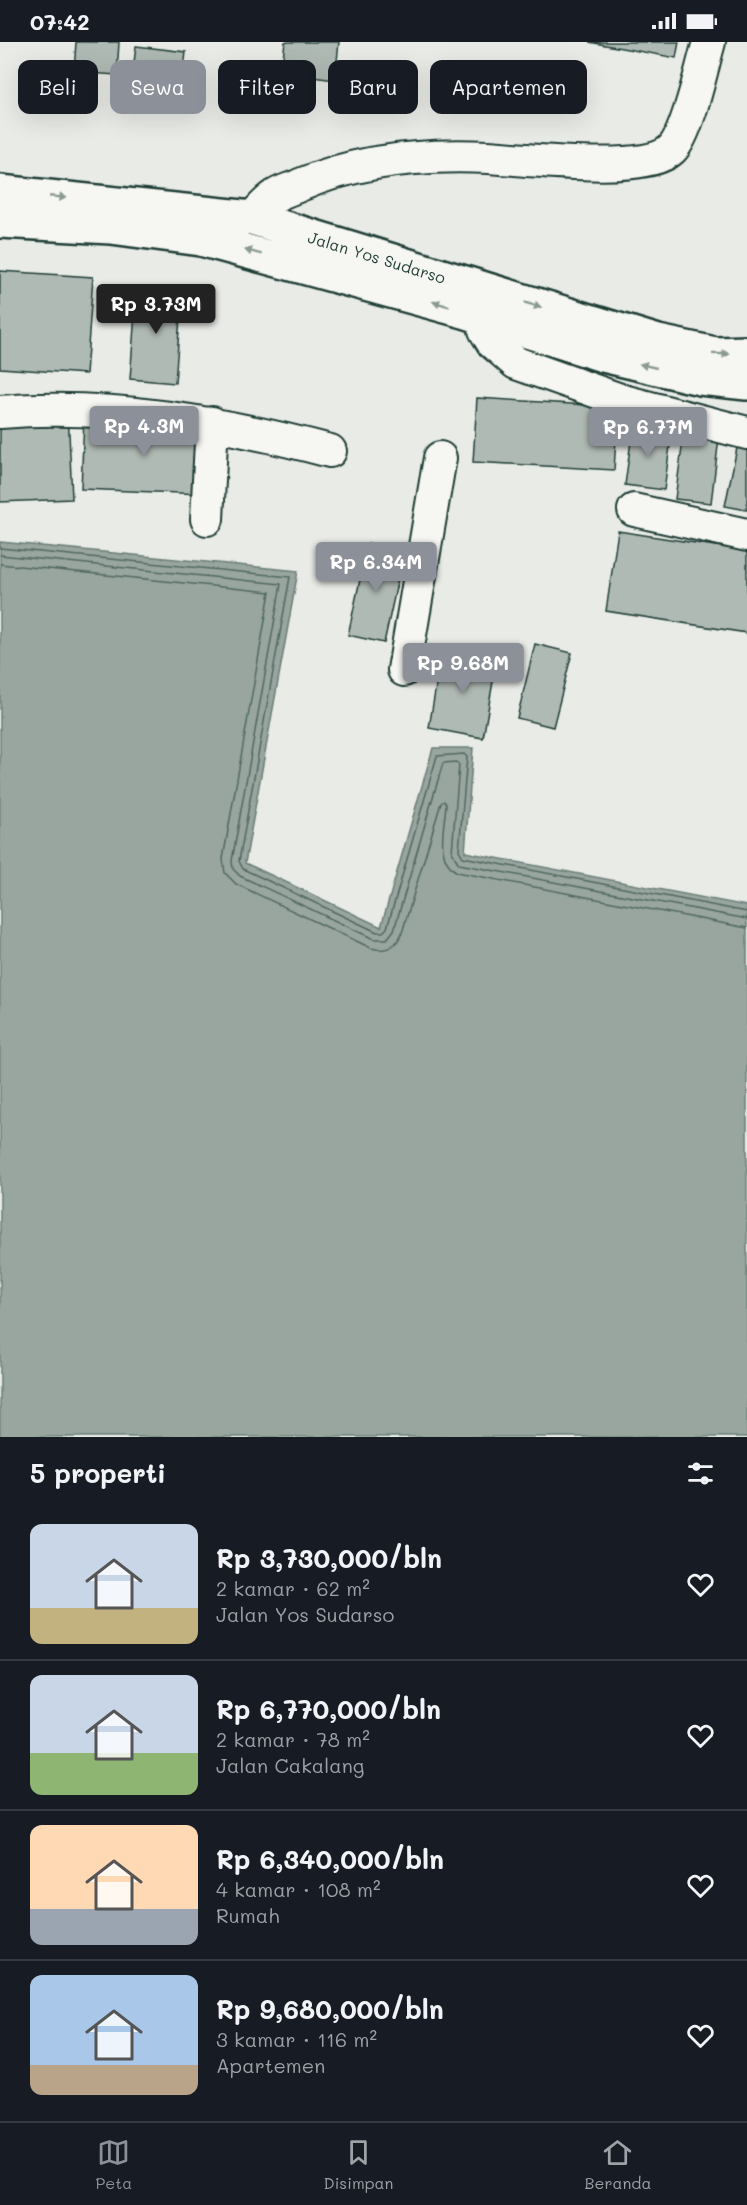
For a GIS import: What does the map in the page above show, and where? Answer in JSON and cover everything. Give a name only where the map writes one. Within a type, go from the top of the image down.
[{"type":"highway","name":"Jalan Yos Sudarso","points":[[0,192],[252,218],[486,304],[603,355],[700,378],[747,383]]},
{"type":"highway","name":"Jalan Yos Sudarso","points":[[0,221],[111,227],[201,239],[715,354],[747,353]]},
{"type":"street","points":[[252,218],[274,196],[324,175],[382,161],[485,157],[615,164],[644,161],[663,156],[672,150],[681,136],[710,42]]},
{"type":"street","points":[[486,304],[485,330],[493,343],[516,363],[623,400],[747,433]]},
{"type":"street","points":[[0,412],[85,411],[213,423],[330,451]]},
{"type":"street","points":[[207,519],[213,423]]},
{"type":"street","points":[[404,670],[440,458]]},
{"type":"street","points":[[634,510],[747,535]]},
{"type":"water","points":[[0,542],[298,571],[245,863],[381,927],[433,748],[473,748],[465,852],[747,906],[747,1437],[0,1437]]},
{"type":"building","points":[[76,42],[119,42],[118,60],[110,60],[110,75],[98,74],[98,60],[75,60]]},
{"type":"building","points":[[285,42],[339,42],[337,60],[328,60],[328,79],[316,78],[316,60],[283,60]]},
{"type":"building","points":[[589,42],[679,42],[676,58]]},
{"type":"building","points":[[136,46],[186,52],[185,60],[134,60]]},
{"type":"building","points":[[0,271],[93,277],[86,374],[0,368]]},
{"type":"building","points":[[137,288],[182,291],[175,383],[130,379]]},
{"type":"building","points":[[477,398],[618,407],[614,470],[473,462]]},
{"type":"building","points":[[68,411],[72,499],[0,502],[0,414]]},
{"type":"building","points":[[84,419],[206,424],[204,494],[81,489]]},
{"type":"building","points":[[633,426],[672,431],[664,490],[625,485]]},
{"type":"building","points":[[684,433],[719,438],[711,503],[675,499]]},
{"type":"building","points":[[738,443],[747,445],[747,510],[725,506]]},
{"type":"building","points":[[618,531],[747,551],[747,633],[606,611]]},
{"type":"building","points":[[368,543],[404,551],[384,643],[348,635]]},
{"type":"building","points":[[535,644],[572,653],[553,727],[517,718]]},
{"type":"building","points":[[442,650],[497,659],[483,738],[429,728]]}]
